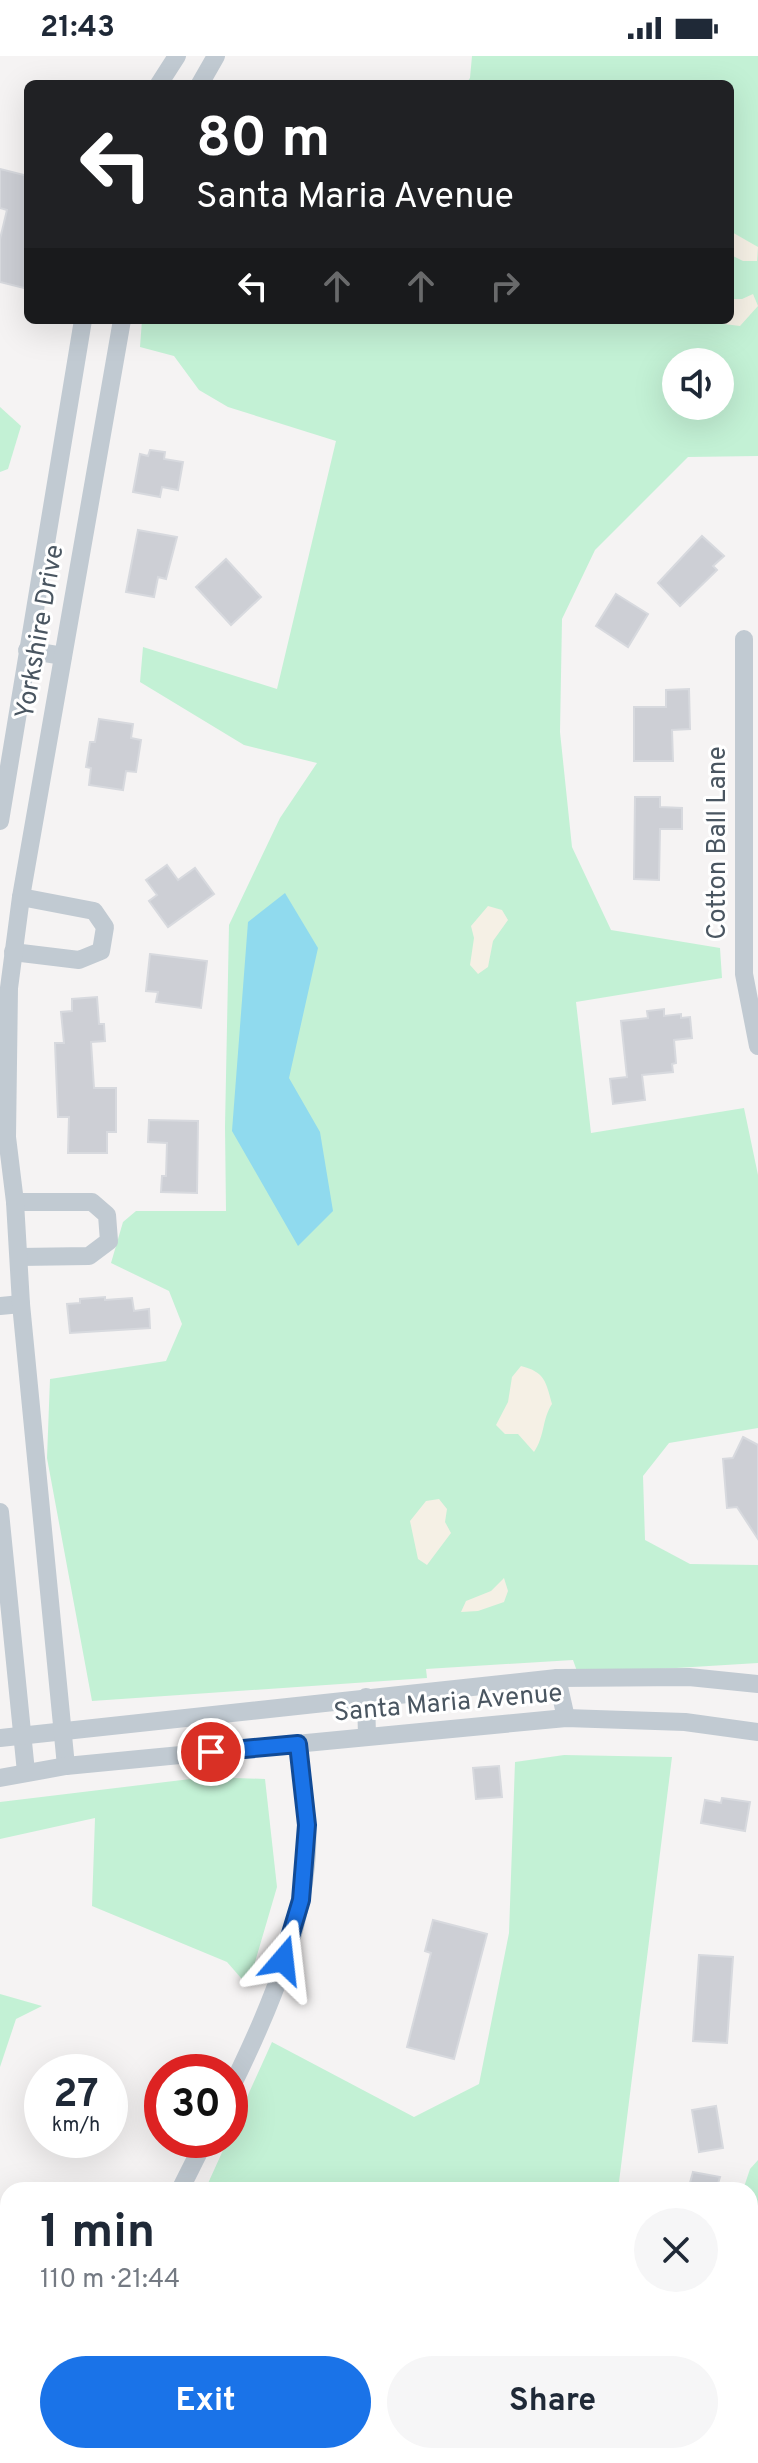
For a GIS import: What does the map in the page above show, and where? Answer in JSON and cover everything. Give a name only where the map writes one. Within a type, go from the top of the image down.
[{"type":"street","points":[[162,80],[177,56]]},
{"type":"street","points":[[202,80],[216,56]]},
{"type":"street","name":"Yorkshire Drive","points":[[0,821],[82,324]]},
{"type":"street","name":"Yorkshire Drive","points":[[66,1766],[7,1137],[9,988],[21,897],[121,324]]},
{"type":"street","name":"Cotton Ball Lane","points":[[744,639],[744,974],[758,1046]]},
{"type":"street","points":[[27,650],[63,656]]},
{"type":"street","points":[[13,952],[79,960],[101,951],[105,927],[94,911],[21,897]]},
{"type":"street","points":[[15,1202],[92,1202],[107,1215],[109,1241],[89,1256],[19,1257]]},
{"type":"street","points":[[0,1306],[21,1304]]},
{"type":"street","points":[[0,1512],[26,1772]]},
{"type":"street","name":"Santa Maria Avenue","points":[[0,1738],[557,1678],[689,1677],[758,1684]]},
{"type":"street","points":[[557,1678],[566,1718]]},
{"type":"street","points":[[366,1697],[367,1736]]},
{"type":"street","name":"Santa Maria Avenue","points":[[0,1778],[66,1766],[566,1718],[685,1722],[758,1732]]},
{"type":"street","points":[[248,2054],[265,2020],[301,1900],[307,1825],[298,1744]]},
{"type":"street","points":[[184,2182],[196,2158]]},
{"type":"green space","points":[[472,56],[758,56],[758,456],[688,457],[595,550],[562,619],[560,732],[572,847],[611,930],[720,948],[722,978],[576,1002],[591,1133],[744,1108],[758,1175],[758,1428],[669,1443],[643,1476],[645,1540],[690,1564],[758,1565],[758,1663],[578,1674],[573,1660],[426,1669],[427,1678],[92,1701],[47,1458],[50,1379],[166,1361],[182,1324],[169,1291],[111,1263],[123,1222],[136,1211],[226,1211],[229,925],[280,818],[317,763],[244,745],[140,682],[143,647],[277,689],[336,441],[228,407],[199,390],[174,356],[140,347],[142,324],[734,324],[734,80],[469,80]]},
{"type":"green space","points":[[0,407],[21,426],[8,469],[0,472]]},
{"type":"green space","points":[[564,1755],[672,1757],[619,2182],[209,2182],[219,2158],[248,2158],[248,2095],[272,2042],[414,2117],[479,2084],[509,1933],[515,1762]]},
{"type":"green space","points":[[207,1777],[265,1779],[277,1887],[248,1986],[227,1962],[92,1906],[95,1818],[0,1839],[0,1802]]},
{"type":"green space","points":[[0,1994],[42,2006],[16,2019],[0,2067]]},
{"type":"green space","points":[[758,2160],[758,2182],[746,2182],[750,2169]]},
{"type":"sand","points":[[734,233],[758,247],[757,261],[743,261],[734,256]]},
{"type":"sand","points":[[753,294],[758,306],[740,326],[724,324],[734,324],[734,299]]},
{"type":"sand","points":[[488,906],[502,910],[508,920],[493,941],[488,967],[478,974],[470,965],[474,938],[471,926]]},
{"type":"sand","points":[[521,1366],[540,1375],[552,1404],[534,1452],[518,1434],[505,1434],[496,1425],[508,1402],[512,1377]]},
{"type":"sand","points":[[439,1499],[447,1509],[445,1522],[451,1533],[427,1565],[418,1559],[410,1521],[426,1501]]},
{"type":"sand","points":[[504,1578],[508,1591],[504,1602],[478,1611],[461,1612],[466,1601],[491,1591]]},
{"type":"water","points":[[285,893],[318,948],[289,1078],[320,1132],[333,1211],[298,1246],[232,1131],[248,922]]},
{"type":"building","points":[[0,169],[24,175],[24,288],[0,282],[0,239],[7,210],[0,208]]},
{"type":"building","points":[[150,450],[165,452],[164,459],[183,462],[178,490],[162,487],[160,497],[133,492],[140,454],[148,456]]},
{"type":"building","points":[[138,530],[177,537],[166,579],[158,577],[154,597],[126,592]]},
{"type":"building","points":[[702,536],[724,556],[713,566],[717,570],[680,606],[658,583]]},
{"type":"building","points":[[226,559],[261,597],[231,625],[196,587]]},
{"type":"building","points":[[616,594],[648,614],[628,647],[596,626]]},
{"type":"building","points":[[689,689],[690,729],[672,730],[673,761],[634,761],[634,707],[666,707],[666,690]]},
{"type":"building","points":[[99,719],[133,724],[131,738],[141,740],[136,772],[126,771],[123,790],[89,785],[91,768],[86,767],[90,742],[95,742]]},
{"type":"building","points":[[635,797],[660,797],[660,807],[682,808],[682,829],[660,829],[659,880],[634,879]]},
{"type":"building","points":[[167,865],[178,880],[195,868],[214,894],[168,927],[149,901],[157,895],[146,880]]},
{"type":"building","points":[[150,954],[207,961],[201,1008],[156,1002],[158,992],[146,991]]},
{"type":"building","points":[[97,997],[99,1024],[104,1024],[105,1041],[91,1042],[94,1088],[116,1088],[116,1132],[107,1132],[107,1153],[68,1153],[69,1117],[58,1117],[55,1043],[64,1043],[61,1012],[72,1011],[72,999]]},
{"type":"building","points":[[664,1009],[664,1016],[681,1014],[681,1018],[690,1017],[692,1038],[674,1040],[676,1063],[672,1064],[673,1072],[642,1075],[645,1100],[613,1104],[610,1079],[627,1077],[621,1021],[648,1018],[647,1011]]},
{"type":"building","points":[[149,1120],[198,1121],[197,1193],[161,1192],[162,1176],[166,1176],[167,1143],[148,1142]]},
{"type":"building","points":[[105,1297],[105,1300],[132,1298],[134,1311],[149,1309],[150,1328],[70,1333],[67,1304],[80,1303],[80,1299]]},
{"type":"building","points":[[743,1437],[758,1445],[758,1539],[737,1507],[727,1508],[723,1459],[733,1458]]},
{"type":"building","points":[[499,1766],[502,1797],[476,1799],[473,1768]]},
{"type":"building","points":[[722,1798],[750,1802],[745,1831],[701,1823],[705,1800],[721,1803]]},
{"type":"building","points":[[433,1920],[487,1934],[454,2059],[407,2047],[431,1953],[425,1951]]},
{"type":"building","points":[[699,1955],[733,1957],[727,2043],[693,2041]]},
{"type":"building","points":[[716,2106],[723,2148],[699,2152],[692,2110]]},
{"type":"building","points":[[693,2172],[720,2177],[718,2182],[690,2182]]},
{"type":"route","points":[[211,1752],[298,1744],[307,1825],[301,1900],[283,1960]]}]
